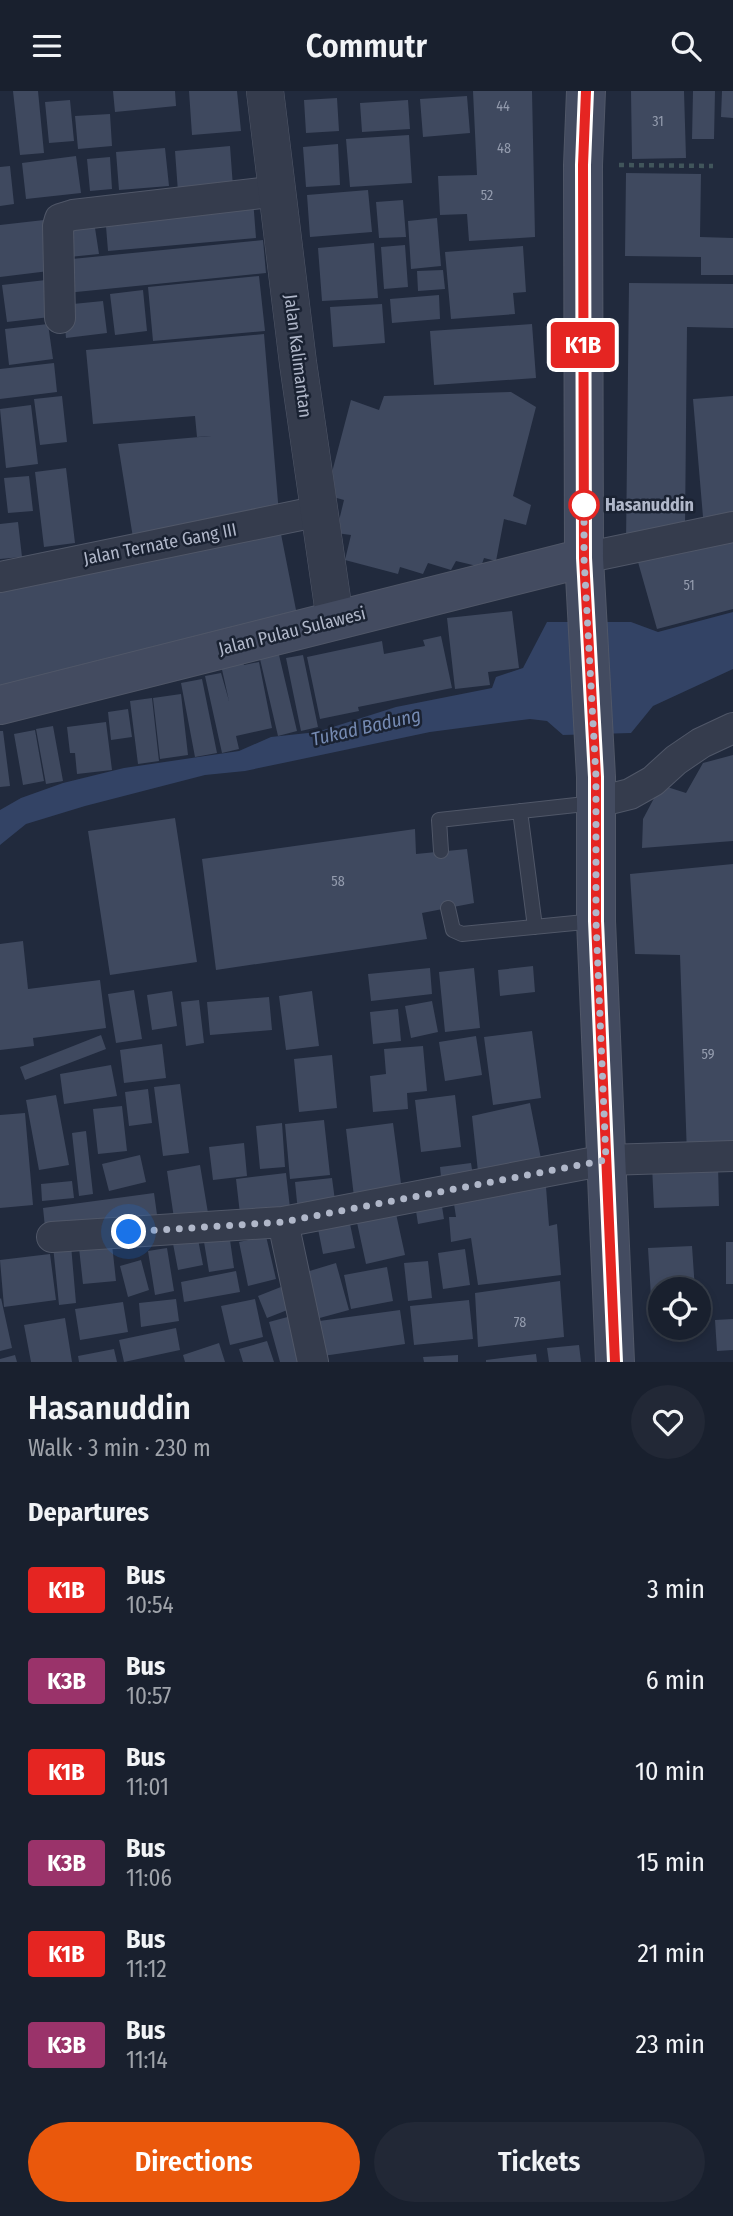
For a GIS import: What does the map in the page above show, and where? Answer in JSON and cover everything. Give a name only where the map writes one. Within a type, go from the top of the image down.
[{"type":"main road","points":[[586,91],[583,165],[584,558],[615,1362]]},
{"type":"main road","name":"Jalan Pulau Sulawesi","points":[[0,705],[584,558]]},
{"type":"street","name":"Jalan Kalimantan","points":[[265,91],[298,363],[335,620]]},
{"type":"street","points":[[60,318],[60,219],[73,215],[278,191]]},
{"type":"street","name":"Jalan Ternate Gang III","points":[[0,577],[320,512]]},
{"type":"street","points":[[584,558],[733,527]]},
{"type":"street","points":[[595,790],[629,794],[653,781],[676,760],[701,743],[733,728]]},
{"type":"street","points":[[52,1237],[283,1222],[606,1160],[733,1156]]},
{"type":"street","points":[[283,1222],[313,1362]]},
{"type":"lane","points":[[441,851],[439,820],[520,811],[595,790]]},
{"type":"lane","points":[[520,811],[535,927]]},
{"type":"lane","points":[[448,908],[453,930],[462,934],[596,921]]},
{"type":"path","points":[[583,165],[713,166]]},
{"type":"water","name":"Tukad Badung","points":[[733,612],[733,669],[653,706],[631,733],[563,735],[547,721],[530,719],[430,732],[245,771],[205,775],[85,806],[26,824],[0,845],[0,810],[21,798],[63,783],[124,768],[239,751],[271,737],[317,732],[396,707],[492,688],[496,677],[523,668],[547,622],[631,622],[658,632]]},
{"type":"building","points":[[13,91],[38,91],[44,153],[20,155]]},
{"type":"building","points":[[113,91],[175,91],[176,106],[115,112]]},
{"type":"building","points":[[189,91],[237,91],[241,131],[192,135]]},
{"type":"building","points":[[473,91],[532,91],[535,237],[469,241],[467,214],[440,215],[438,176],[477,175]]},
{"type":"building","points":[[631,91],[684,91],[686,158],[632,159]]},
{"type":"building","points":[[693,91],[715,91],[714,139],[692,139]]},
{"type":"building","points":[[722,91],[733,91],[733,118],[721,117]]},
{"type":"building","points":[[467,96],[470,133],[423,137],[420,99]]},
{"type":"building","points":[[337,98],[339,131],[306,133],[304,100]]},
{"type":"building","points":[[70,100],[74,141],[49,143],[45,102]]},
{"type":"building","points":[[408,100],[410,129],[362,132],[360,103]]},
{"type":"building","points":[[110,114],[112,146],[78,149],[75,116]]},
{"type":"building","points":[[409,135],[412,183],[350,187],[346,139]]},
{"type":"building","points":[[338,144],[340,185],[306,187],[303,147]]},
{"type":"building","points":[[230,146],[233,187],[178,192],[175,151]]},
{"type":"building","points":[[165,148],[169,186],[119,190],[116,152]]},
{"type":"building","points":[[76,156],[81,193],[26,199],[22,163]]},
{"type":"building","points":[[110,157],[112,189],[90,191],[87,159]]},
{"type":"building","points":[[10,166],[14,204],[0,206],[0,167]]},
{"type":"building","points":[[626,173],[701,174],[700,237],[733,238],[733,275],[701,275],[701,257],[625,256]]},
{"type":"building","points":[[368,190],[372,232],[310,237],[307,195]]},
{"type":"building","points":[[253,199],[256,238],[108,251],[105,214]]},
{"type":"building","points":[[403,200],[406,237],[379,238],[376,202]]},
{"type":"building","points":[[93,215],[99,254],[69,257],[66,219]]},
{"type":"building","points":[[437,218],[441,266],[411,269],[408,221]]},
{"type":"building","points":[[44,220],[49,271],[0,277],[0,225]]},
{"type":"building","points":[[263,240],[266,273],[66,293],[62,260]]},
{"type":"building","points":[[374,243],[378,298],[322,301],[318,248]]},
{"type":"building","points":[[405,245],[408,287],[384,289],[381,247]]},
{"type":"building","points":[[523,246],[526,292],[513,293],[515,314],[451,319],[445,252]]},
{"type":"building","points":[[443,270],[445,289],[418,291],[417,271]]},
{"type":"building","points":[[259,276],[265,331],[153,341],[148,287]]},
{"type":"building","points":[[46,280],[50,317],[7,322],[2,285]]},
{"type":"building","points":[[629,283],[733,284],[733,328],[687,327],[685,528],[626,544]]},
{"type":"building","points":[[143,290],[147,331],[115,335],[110,294]]},
{"type":"building","points":[[439,295],[440,319],[392,323],[390,299]]},
{"type":"building","points":[[103,301],[107,333],[66,338],[63,305]]},
{"type":"building","points":[[382,304],[385,343],[333,347],[330,307]]},
{"type":"building","points":[[48,324],[53,359],[9,365],[5,329]]},
{"type":"building","points":[[532,324],[536,378],[434,385],[430,331]]},
{"type":"building","points":[[264,334],[279,514],[134,544],[118,444],[211,436],[197,437],[195,416],[93,424],[86,350]]},
{"type":"building","points":[[54,363],[57,392],[0,399],[0,369]]},
{"type":"building","points":[[511,392],[536,407],[513,496],[531,505],[526,525],[504,519],[496,561],[484,558],[481,567],[456,561],[451,570],[428,563],[423,574],[400,567],[398,574],[345,560],[351,535],[336,533],[344,500],[326,495],[351,400],[379,410],[384,396]]},
{"type":"building","points":[[62,396],[67,442],[40,445],[34,399]]},
{"type":"building","points":[[733,396],[733,515],[703,517],[693,399]]},
{"type":"building","points":[[31,405],[38,464],[6,468],[0,409]]},
{"type":"building","points":[[66,468],[75,543],[44,547],[35,472]]},
{"type":"building","points":[[29,476],[33,511],[8,513],[4,478]]},
{"type":"building","points":[[18,522],[22,557],[0,559],[0,524]]},
{"type":"building","points":[[280,529],[297,615],[0,688],[0,591]]},
{"type":"building","points":[[733,539],[733,609],[657,629],[638,562]]},
{"type":"building","points":[[512,611],[519,668],[488,672],[490,685],[455,689],[447,618]]},
{"type":"building","points":[[441,636],[452,688],[358,707],[359,711],[320,719],[307,657],[382,641],[384,654],[425,646],[423,640]]},
{"type":"building","points":[[279,655],[297,731],[278,736],[260,659]]},
{"type":"building","points":[[303,655],[318,727],[301,731],[286,658]]},
{"type":"building","points":[[242,660],[244,665],[259,662],[272,728],[236,736],[239,749],[222,753],[205,676],[221,673],[229,701],[221,665]]},
{"type":"building","points":[[202,679],[217,753],[195,757],[181,683]]},
{"type":"building","points":[[181,694],[188,755],[160,759],[153,698]]},
{"type":"building","points":[[152,698],[159,761],[138,764],[130,701]]},
{"type":"building","points":[[128,709],[132,737],[111,740],[108,712]]},
{"type":"building","points":[[106,722],[112,770],[77,774],[75,753],[70,753],[67,727]]},
{"type":"building","points":[[53,726],[63,781],[46,784],[36,729]]},
{"type":"building","points":[[35,730],[44,781],[23,785],[14,734]]},
{"type":"building","points":[[0,731],[3,731],[10,786],[0,787]]},
{"type":"building","points":[[733,755],[733,841],[642,848],[643,819],[661,785],[686,793],[703,763]]},
{"type":"building","points":[[175,818],[197,962],[110,975],[88,831]]},
{"type":"building","points":[[415,829],[416,854],[467,849],[474,903],[422,913],[427,939],[216,970],[202,859]]},
{"type":"building","points":[[733,864],[733,1153],[687,1155],[680,955],[635,954],[630,874]]},
{"type":"building","points":[[23,941],[28,989],[100,980],[106,1028],[33,1038],[34,1046],[0,1050],[0,944]]},
{"type":"building","points":[[533,966],[535,992],[500,996],[498,970]]},
{"type":"building","points":[[430,968],[432,994],[371,1001],[368,974]]},
{"type":"building","points":[[474,968],[480,1028],[445,1032],[439,972]]},
{"type":"building","points":[[134,990],[142,1039],[116,1043],[108,994]]},
{"type":"building","points":[[172,991],[177,1026],[152,1030],[147,995]]},
{"type":"building","points":[[312,991],[319,1046],[286,1050],[279,996]]},
{"type":"building","points":[[269,997],[272,1030],[210,1035],[207,1002]]},
{"type":"building","points":[[199,1000],[204,1043],[186,1046],[181,1002]]},
{"type":"building","points":[[432,1001],[438,1032],[411,1038],[405,1006]]},
{"type":"building","points":[[398,1009],[401,1041],[373,1044],[370,1012]]},
{"type":"building","points":[[532,1031],[541,1098],[493,1105],[484,1037]]},
{"type":"building","points":[[101,1035],[106,1049],[25,1080],[20,1067]]},
{"type":"building","points":[[476,1036],[482,1075],[445,1081],[439,1042]]},
{"type":"building","points":[[162,1044],[166,1078],[124,1083],[120,1050]]},
{"type":"building","points":[[423,1046],[427,1091],[407,1093],[408,1109],[373,1112],[370,1076],[386,1074],[384,1049]]},
{"type":"building","points":[[332,1055],[337,1108],[299,1112],[294,1059]]},
{"type":"building","points":[[111,1065],[117,1096],[64,1104],[60,1074]]},
{"type":"building","points":[[180,1084],[189,1153],[163,1156],[154,1087]]},
{"type":"building","points":[[148,1089],[152,1123],[129,1126],[125,1092]]},
{"type":"building","points":[[56,1095],[69,1165],[39,1170],[26,1100]]},
{"type":"building","points":[[455,1095],[461,1147],[421,1152],[415,1100]]},
{"type":"building","points":[[530,1103],[543,1169],[479,1181],[472,1116]]},
{"type":"building","points":[[122,1106],[127,1151],[98,1154],[93,1109]]},
{"type":"building","points":[[25,1113],[33,1205],[0,1208],[0,1115]]},
{"type":"building","points":[[324,1120],[330,1175],[290,1179],[285,1124]]},
{"type":"building","points":[[282,1123],[285,1167],[260,1169],[256,1126]]},
{"type":"building","points":[[393,1123],[402,1191],[354,1197],[346,1129]]},
{"type":"building","points":[[86,1131],[93,1194],[79,1196],[72,1133]]},
{"type":"building","points":[[244,1143],[247,1176],[213,1180],[209,1147]]},
{"type":"building","points":[[140,1155],[146,1182],[109,1191],[102,1164]]},
{"type":"building","points":[[471,1163],[474,1182],[442,1186],[440,1167]]},
{"type":"building","points":[[718,1164],[719,1206],[654,1208],[652,1166]]},
{"type":"building","points":[[200,1165],[209,1219],[175,1225],[167,1171]]},
{"type":"building","points":[[286,1173],[290,1208],[240,1214],[236,1179]]},
{"type":"building","points":[[545,1174],[549,1226],[557,1224],[561,1275],[478,1285],[471,1238],[451,1242],[449,1217],[456,1217],[452,1191]]},
{"type":"building","points":[[332,1178],[336,1208],[298,1212],[295,1182]]},
{"type":"building","points":[[72,1181],[74,1198],[42,1201],[41,1184]]},
{"type":"building","points":[[154,1193],[158,1222],[46,1237],[43,1208]]},
{"type":"building","points":[[440,1194],[444,1219],[418,1224],[414,1198]]},
{"type":"building","points":[[395,1209],[405,1255],[366,1264],[356,1218]]},
{"type":"building","points":[[349,1219],[355,1248],[323,1254],[317,1224]]},
{"type":"building","points":[[228,1226],[234,1268],[209,1272],[202,1230]]},
{"type":"building","points":[[196,1229],[203,1265],[178,1270],[171,1233]]},
{"type":"building","points":[[111,1235],[116,1281],[83,1284],[78,1239]]},
{"type":"building","points":[[266,1236],[276,1279],[248,1286],[239,1242]]},
{"type":"building","points":[[726,1242],[733,1242],[733,1284],[726,1284]]},
{"type":"building","points":[[71,1245],[76,1303],[59,1305],[53,1246]]},
{"type":"building","points":[[692,1246],[694,1277],[650,1277],[648,1248]]},
{"type":"building","points":[[167,1248],[174,1291],[155,1295],[148,1251]]},
{"type":"building","points":[[465,1249],[470,1285],[443,1289],[438,1253]]},
{"type":"building","points":[[50,1254],[56,1300],[4,1307],[0,1260]]},
{"type":"building","points":[[141,1260],[149,1290],[128,1297],[120,1266]]},
{"type":"building","points":[[428,1261],[432,1298],[408,1301],[404,1263]]},
{"type":"building","points":[[336,1263],[349,1310],[316,1319],[303,1273]]},
{"type":"building","points":[[387,1267],[393,1301],[351,1309],[344,1275]]},
{"type":"building","points":[[236,1271],[240,1292],[184,1302],[181,1282]]},
{"type":"building","points":[[560,1281],[564,1337],[478,1347],[475,1293]]},
{"type":"building","points":[[286,1285],[295,1307],[267,1318],[258,1296]]},
{"type":"building","points":[[0,1299],[12,1348],[0,1351]]},
{"type":"building","points":[[176,1299],[179,1321],[141,1327],[139,1303]]},
{"type":"building","points":[[255,1299],[263,1337],[230,1345],[221,1306]]},
{"type":"building","points":[[469,1300],[473,1339],[414,1345],[410,1306]]},
{"type":"building","points":[[123,1302],[128,1332],[80,1340],[75,1309]]},
{"type":"building","points":[[400,1310],[405,1344],[316,1357],[312,1322]]},
{"type":"building","points":[[295,1315],[304,1362],[280,1362],[269,1322]]},
{"type":"building","points":[[65,1318],[72,1362],[31,1362],[24,1325]]},
{"type":"building","points":[[733,1319],[733,1350],[717,1351],[715,1320]]},
{"type":"building","points":[[176,1328],[180,1350],[124,1362],[119,1340]]},
{"type":"building","points":[[267,1341],[274,1362],[243,1362],[239,1349]]},
{"type":"building","points":[[219,1343],[225,1362],[185,1362],[183,1355]]},
{"type":"building","points":[[579,1345],[581,1362],[549,1362],[547,1348]]},
{"type":"building","points":[[114,1349],[117,1362],[79,1362],[78,1356]]},
{"type":"building","points":[[536,1354],[537,1362],[486,1362],[486,1360]]},
{"type":"building","points":[[15,1355],[17,1362],[0,1362],[0,1359]]},
{"type":"building","points":[[458,1355],[458,1362],[424,1362],[423,1357]]},
{"type":"bus line","name":"K1B","points":[[586,91],[583,165],[584,558],[596,777],[596,921],[615,1362]]},
{"type":"place","name":"Hasanuddin","points":[[584,505]]},
{"type":"route","points":[[129,1232],[283,1222],[606,1160],[596,921],[596,777],[584,558],[584,505]]}]
